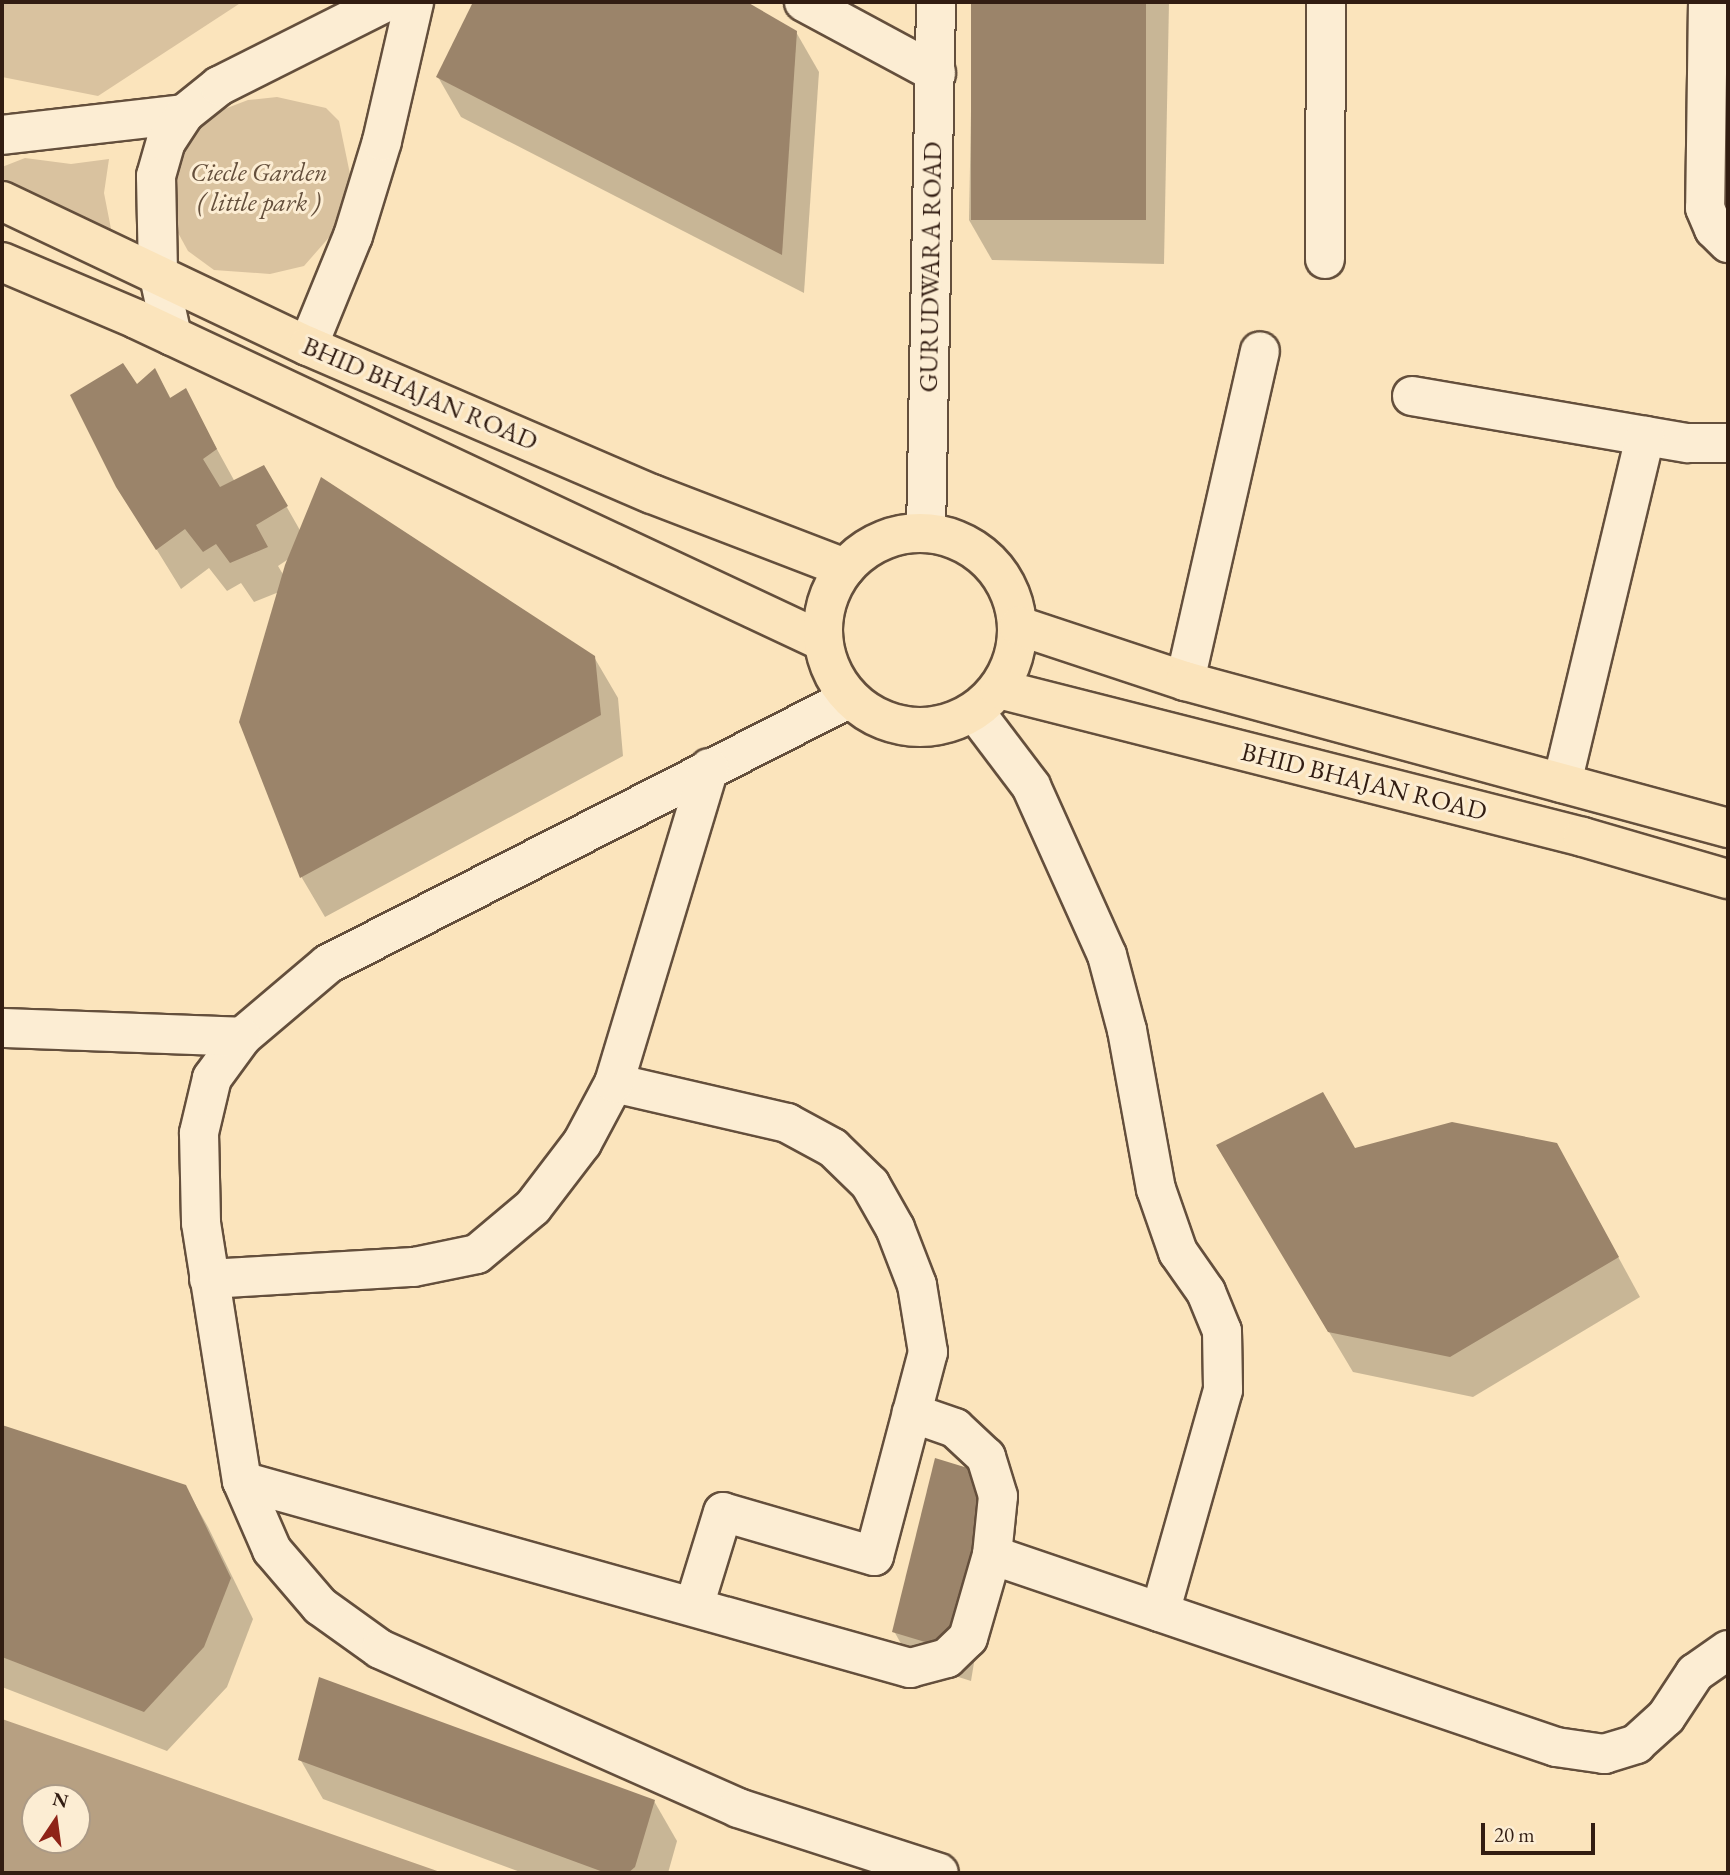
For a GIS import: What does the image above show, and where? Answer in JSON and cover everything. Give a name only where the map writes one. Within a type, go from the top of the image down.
[{"type":"main road","name":"BHID BHAJAN ROAD","points":[[2,201],[158,272],[308,346],[652,494],[845,568]]},
{"type":"main road","name":"BHID BHAJAN ROAD","points":[[2,262],[172,336],[822,641]]},
{"type":"main road","points":[[926,533],[969,544],[993,564],[1011,593],[1019,625],[1015,659],[987,700],[944,725],[910,727],[877,718],[850,698],[831,671],[822,641],[824,610],[845,568],[879,541],[926,533]]},
{"type":"main road","name":"BHID BHAJAN ROAD","points":[[1019,625],[1185,681],[1728,828]]},
{"type":"main road","name":"BHID BHAJAN ROAD","points":[[987,700],[1583,837],[1728,879]]},
{"type":"street","points":[[172,336],[158,272],[156,176],[166,142],[184,114],[219,86],[386,2]]},
{"type":"street","points":[[308,346],[354,236],[382,141],[414,2]]},
{"type":"street","points":[[804,2],[936,73]]},
{"type":"street","name":"GURUDWARA ROAD","points":[[926,533],[936,2]]},
{"type":"street","points":[[1325,259],[1326,2]]},
{"type":"street","points":[[1708,2],[1705,208],[1714,229],[1728,243]]},
{"type":"street","points":[[2,135],[184,114]]},
{"type":"street","points":[[1185,681],[1260,351]]},
{"type":"street","points":[[1412,396],[1688,443],[1728,443]]},
{"type":"street","points":[[1562,783],[1645,436]]},
{"type":"street","points":[[850,698],[328,964],[242,1037],[212,1078],[199,1133],[201,1223],[242,1481],[272,1550],[320,1606],[380,1650],[738,1808],[939,1873]]},
{"type":"street","points":[[987,700],[1031,786],[1107,955],[1127,1030],[1156,1189],[1178,1252],[1206,1292],[1222,1331],[1223,1390],[1160,1612]]},
{"type":"street","points":[[209,1279],[414,1267],[477,1254],[533,1207],[582,1143],[614,1083],[709,768]]},
{"type":"street","points":[[2,1028],[242,1037]]},
{"type":"street","points":[[614,1083],[787,1123],[833,1148],[870,1184],[895,1228],[917,1285],[928,1352],[874,1556],[723,1512],[694,1606]]},
{"type":"street","points":[[242,1481],[910,1668],[947,1658],[968,1638],[992,1555],[998,1496],[986,1457],[955,1428],[912,1413]]},
{"type":"street","points":[[992,1555],[1556,1746],[1604,1754],[1636,1744],[1665,1717],[1695,1673],[1728,1650]]},
{"type":"green space","points":[[2,2],[242,2],[98,96],[2,77]]},
{"type":"green space","name":"Ciecle Garden ( little park )","points":[[277,97],[326,108],[339,121],[350,174],[345,211],[332,234],[304,266],[270,274],[214,270],[188,251],[177,231],[169,207],[167,154],[214,113],[248,100]]},
{"type":"green space","points":[[25,158],[71,164],[109,159],[104,193],[112,234],[2,182],[2,167]]},
{"type":"shaded area","points":[[2,1719],[443,1873],[2,1873]]},
{"type":"building","points":[[473,2],[747,2],[797,31],[782,255],[436,77]]},
{"type":"building","points":[[971,2],[1146,2],[1146,220],[971,220]]},
{"type":"building","points":[[123,363],[137,384],[155,368],[170,398],[186,388],[217,449],[203,459],[220,487],[264,465],[288,506],[256,525],[268,547],[230,563],[216,544],[203,552],[185,529],[156,550],[116,487],[70,395]]},
{"type":"building","points":[[321,477],[595,656],[601,715],[300,878],[239,722],[285,565]]},
{"type":"building","points":[[1323,1092],[1355,1148],[1452,1122],[1557,1143],[1619,1257],[1450,1357],[1328,1332],[1216,1145]]},
{"type":"building","points":[[2,1425],[186,1485],[231,1578],[204,1647],[144,1712],[2,1657]]},
{"type":"building","points":[[935,1458],[984,1473],[955,1651],[892,1632]]},
{"type":"building","points":[[319,1677],[655,1800],[635,1867],[628,1873],[606,1873],[298,1760]]}]
